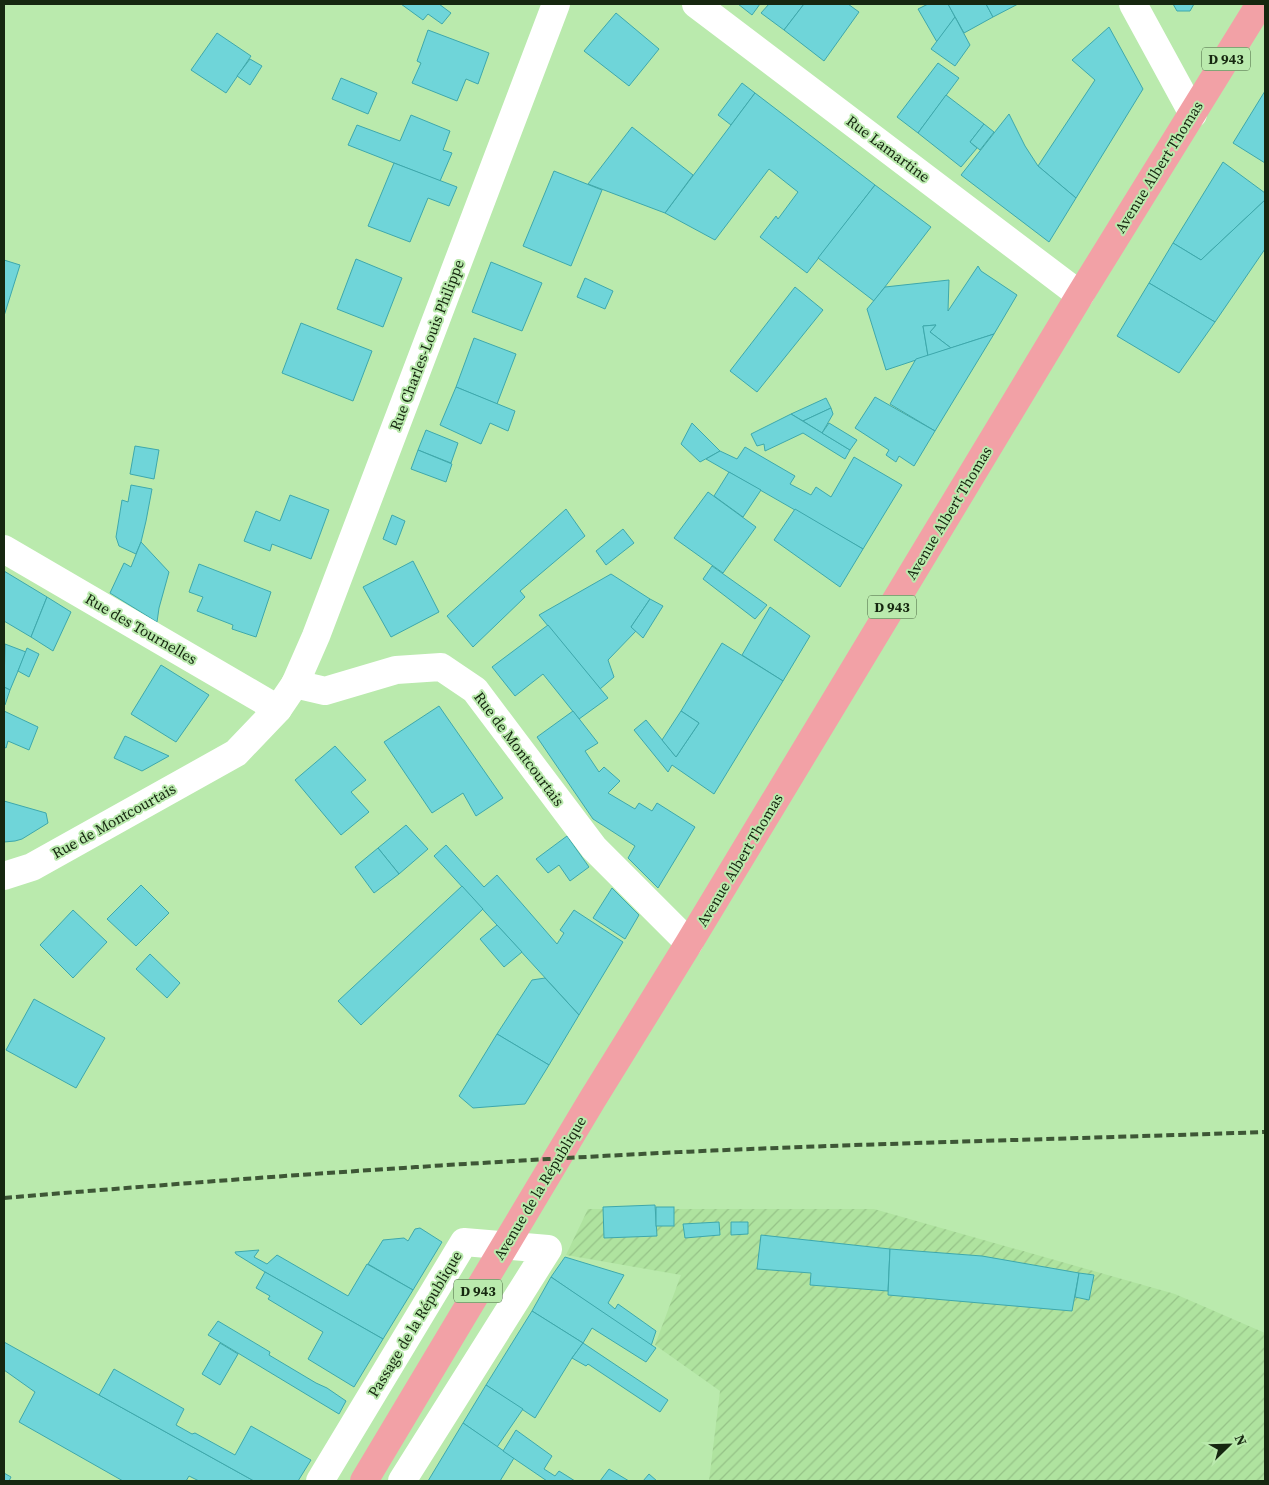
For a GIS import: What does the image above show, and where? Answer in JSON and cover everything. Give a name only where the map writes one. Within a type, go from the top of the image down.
[{"type":"main road","name":"Avenue Albert Thomas","points":[[592,1100],[689,943],[1080,295],[1260,4]]},
{"type":"main road","name":"Avenue de la République","points":[[364,1481],[592,1100]]},
{"type":"street","name":"Rue Charles-Louis Philippe","points":[[295,684],[323,618],[556,4]]},
{"type":"street","name":"Rue Lamartine","points":[[696,4],[1080,295]]},
{"type":"street","points":[[1132,4],[1193,114]]},
{"type":"street","name":"Rue des Tournelles","points":[[4,549],[278,709]]},
{"type":"street","name":"Rue de Montcourtais","points":[[4,876],[32,867],[236,753],[278,709],[295,684],[325,690],[396,670],[442,667],[476,690],[594,848],[689,943]]},
{"type":"street","name":"Passage de la République","points":[[320,1481],[464,1242],[548,1249],[402,1481]]},
{"type":"shaded area","points":[[588,1209],[874,1209],[1175,1294],[1265,1333],[1265,1481],[709,1481],[720,1391],[655,1345],[681,1275],[566,1255]]},
{"type":"building","points":[[401,4],[439,4],[451,13],[442,24],[428,14],[423,20]]},
{"type":"building","points":[[738,4],[760,4],[752,15]]},
{"type":"building","points":[[769,4],[804,4],[784,30],[761,13]]},
{"type":"building","points":[[804,4],[848,4],[859,12],[824,61],[784,30]]},
{"type":"building","points":[[928,4],[948,4],[955,17],[937,42],[918,9]]},
{"type":"building","points":[[948,4],[986,4],[993,17],[964,33]]},
{"type":"building","points":[[986,4],[1018,4],[993,17]]},
{"type":"building","points":[[1173,4],[1194,4],[1190,11],[1177,11]]},
{"type":"building","points":[[616,13],[659,49],[629,86],[584,51]]},
{"type":"building","points":[[955,17],[970,45],[955,66],[931,49]]},
{"type":"building","points":[[1109,27],[1143,89],[1076,198],[1038,166],[1095,80],[1072,60]]},
{"type":"building","points":[[428,30],[489,53],[478,84],[466,79],[457,101],[412,83],[421,63],[417,61]]},
{"type":"building","points":[[217,33],[251,56],[226,93],[191,70]]},
{"type":"building","points":[[250,59],[262,66],[250,85],[237,76]]},
{"type":"building","points":[[938,63],[959,78],[918,133],[897,117]]},
{"type":"building","points":[[341,78],[377,93],[368,114],[332,99]]},
{"type":"building","points":[[742,83],[755,93],[731,125],[718,115]]},
{"type":"building","points":[[1265,91],[1265,163],[1233,143]]},
{"type":"building","points":[[755,93],[875,185],[807,273],[760,237],[776,216],[778,219],[798,192],[769,169],[715,240],[665,213]]},
{"type":"building","points":[[946,95],[984,124],[970,142],[977,148],[961,167],[918,133]]},
{"type":"building","points":[[1009,114],[1025,146],[1038,166],[1076,198],[1049,242],[961,175]]},
{"type":"building","points":[[411,115],[450,131],[443,150],[452,153],[440,181],[348,145],[357,125],[400,141]]},
{"type":"building","points":[[984,124],[994,132],[980,150],[970,142]]},
{"type":"building","points":[[632,127],[693,175],[665,213],[588,184]]},
{"type":"building","points":[[1223,162],[1265,193],[1265,200],[1201,260],[1173,243]]},
{"type":"building","points":[[394,163],[457,187],[449,206],[428,198],[410,242],[368,226]]},
{"type":"building","points":[[554,171],[602,190],[571,266],[523,246]]},
{"type":"building","points":[[875,185],[931,227],[874,301],[818,258]]},
{"type":"building","points":[[1265,200],[1265,249],[1215,322],[1149,283],[1173,243],[1201,260]]},
{"type":"building","points":[[356,259],[402,278],[383,327],[337,309]]},
{"type":"building","points":[[4,260],[20,265],[4,316]]},
{"type":"building","points":[[491,262],[542,283],[522,331],[472,312]]},
{"type":"building","points":[[978,266],[981,271],[1017,295],[994,334],[951,348],[930,332],[936,325],[923,326],[928,356],[886,370],[867,309],[885,287],[949,280],[948,311]]},
{"type":"building","points":[[585,278],[613,291],[605,309],[577,297]]},
{"type":"building","points":[[1149,283],[1215,322],[1179,373],[1117,336]]},
{"type":"building","points":[[795,287],[823,310],[757,392],[730,371]]},
{"type":"building","points":[[301,323],[372,351],[353,401],[282,373]]},
{"type":"building","points":[[936,325],[930,332],[951,348],[928,356],[923,326]]},
{"type":"building","points":[[994,334],[935,431],[890,404],[916,359]]},
{"type":"building","points":[[474,338],[516,354],[497,404],[456,387]]},
{"type":"building","points":[[456,387],[515,411],[508,431],[490,423],[481,444],[440,425]]},
{"type":"building","points":[[875,397],[935,431],[914,466],[899,456],[896,462],[886,455],[889,450],[855,428]]},
{"type":"building","points":[[826,398],[831,408],[803,421],[791,414]]},
{"type":"building","points":[[831,408],[833,414],[822,433],[803,421]]},
{"type":"building","points":[[791,414],[850,450],[845,459],[803,433],[765,451],[764,444],[757,446],[751,434]]},
{"type":"building","points":[[692,423],[720,451],[700,462],[681,444]]},
{"type":"building","points":[[829,423],[857,440],[850,450],[822,433]]},
{"type":"building","points":[[426,430],[458,443],[451,463],[418,450]]},
{"type":"building","points":[[135,446],[159,450],[154,479],[130,474]]},
{"type":"building","points":[[745,447],[795,476],[790,484],[811,495],[816,487],[831,497],[854,457],[902,485],[863,549],[706,459],[720,451],[737,459]]},
{"type":"building","points":[[418,450],[452,464],[446,482],[411,469]]},
{"type":"building","points":[[729,472],[761,490],[743,517],[714,496]]},
{"type":"building","points":[[131,485],[152,489],[141,542],[136,554],[119,546],[116,537],[122,500],[128,502]]},
{"type":"building","points":[[708,492],[756,527],[723,573],[674,538]]},
{"type":"building","points":[[290,495],[329,510],[311,559],[272,544],[270,551],[244,541],[256,511],[280,521]]},
{"type":"building","points":[[566,509],[585,536],[520,591],[525,597],[473,647],[447,616]]},
{"type":"building","points":[[795,509],[863,549],[840,587],[774,540]]},
{"type":"building","points":[[392,515],[405,521],[396,545],[383,539]]},
{"type":"building","points":[[623,529],[634,543],[606,565],[596,551]]},
{"type":"building","points":[[141,542],[169,572],[157,622],[110,593],[124,563],[131,567]]},
{"type":"building","points":[[413,561],[439,612],[391,637],[363,587]]},
{"type":"building","points":[[199,564],[271,592],[256,637],[232,629],[233,625],[197,611],[203,597],[189,592]]},
{"type":"building","points":[[712,566],[767,605],[755,619],[703,579]]},
{"type":"building","points":[[4,571],[47,597],[31,637],[4,621]]},
{"type":"building","points":[[611,574],[650,599],[631,627],[636,631],[608,660],[614,677],[600,689],[539,615]]},
{"type":"building","points":[[47,597],[71,612],[53,651],[31,637]]},
{"type":"building","points":[[650,599],[663,606],[643,638],[631,627]]},
{"type":"building","points":[[770,607],[810,636],[783,681],[742,655]]},
{"type":"building","points":[[548,625],[608,698],[579,719],[543,674],[515,696],[492,667]]},
{"type":"building","points":[[722,643],[783,681],[714,794],[672,765],[668,772],[634,730],[646,720],[676,757],[699,723],[681,711]]},
{"type":"building","points":[[5,644],[26,652],[10,690],[4,687]]},
{"type":"building","points":[[27,648],[39,654],[29,677],[18,671]]},
{"type":"building","points":[[161,665],[209,695],[176,742],[131,714]]},
{"type":"building","points":[[4,687],[10,690],[5,705],[4,704]]},
{"type":"building","points":[[439,706],[503,798],[476,816],[463,793],[432,813],[384,742]]},
{"type":"building","points":[[4,711],[38,727],[29,750],[8,741],[6,748],[4,747]]},
{"type":"building","points":[[573,711],[598,743],[585,751],[599,772],[604,767],[620,781],[608,793],[635,809],[639,803],[652,811],[657,803],[695,827],[658,888],[628,858],[635,846],[593,819],[537,737]]},
{"type":"building","points":[[681,711],[699,723],[676,757],[662,740]]},
{"type":"building","points":[[125,736],[169,756],[142,771],[114,758]]},
{"type":"building","points":[[335,746],[366,780],[351,792],[369,812],[341,835],[295,780]]},
{"type":"building","points":[[4,801],[46,813],[48,823],[22,839],[4,842]]},
{"type":"building","points":[[406,825],[428,849],[399,874],[378,848]]},
{"type":"building","points":[[567,836],[589,867],[570,881],[559,865],[548,873],[536,859]]},
{"type":"building","points":[[446,845],[484,887],[497,875],[557,944],[564,933],[560,930],[574,910],[623,942],[579,1015],[434,856]]},
{"type":"building","points":[[378,848],[399,874],[374,893],[355,867]]},
{"type":"building","points":[[141,885],[169,913],[136,946],[107,919]]},
{"type":"building","points":[[462,886],[483,909],[361,1025],[338,1001]]},
{"type":"building","points":[[612,888],[639,915],[625,939],[593,918]]},
{"type":"building","points":[[73,910],[107,942],[73,978],[40,945]]},
{"type":"building","points":[[497,925],[522,952],[504,967],[480,939]]},
{"type":"building","points":[[150,954],[180,983],[167,998],[136,969]]},
{"type":"building","points":[[545,978],[579,1015],[549,1065],[497,1034],[532,980]]},
{"type":"building","points":[[34,999],[105,1038],[76,1088],[6,1050]]},
{"type":"building","points":[[497,1034],[549,1065],[525,1104],[473,1108],[459,1096]]},
{"type":"building","points":[[655,1205],[657,1236],[604,1238],[603,1207]]},
{"type":"building","points":[[656,1207],[674,1207],[674,1226],[656,1226]]},
{"type":"building","points":[[719,1222],[720,1235],[685,1238],[683,1224]]},
{"type":"building","points":[[731,1222],[748,1222],[748,1234],[731,1235]]},
{"type":"building","points":[[420,1228],[442,1242],[413,1290],[368,1264],[383,1240],[404,1238],[408,1241],[415,1229]]},
{"type":"building","points":[[761,1235],[890,1249],[888,1291],[810,1285],[811,1273],[757,1269]]},
{"type":"building","points":[[890,1249],[982,1256],[1079,1273],[1072,1311],[888,1295]]},
{"type":"building","points":[[259,1250],[254,1257],[267,1264],[277,1255],[348,1296],[367,1264],[413,1290],[383,1339],[265,1272],[235,1252]]},
{"type":"building","points":[[565,1257],[624,1275],[608,1303],[615,1309],[618,1304],[656,1331],[651,1346],[551,1277]]},
{"type":"building","points":[[265,1272],[383,1339],[354,1387],[308,1359],[323,1332],[268,1299],[270,1296],[256,1288]]},
{"type":"building","points":[[1079,1273],[1094,1275],[1089,1300],[1075,1297]]},
{"type":"building","points":[[551,1277],[656,1348],[646,1362],[592,1328],[583,1343],[532,1311]]},
{"type":"building","points":[[532,1311],[583,1343],[535,1418],[486,1385]]},
{"type":"building","points":[[218,1321],[270,1352],[269,1355],[346,1401],[339,1414],[208,1335]]},
{"type":"building","points":[[4,1342],[254,1481],[199,1481],[189,1476],[186,1481],[123,1481],[19,1422],[35,1392],[4,1370]]},
{"type":"building","points":[[220,1343],[238,1354],[220,1385],[202,1374]]},
{"type":"building","points":[[583,1343],[668,1400],[660,1412],[588,1364],[586,1366],[572,1358]]},
{"type":"building","points":[[114,1369],[184,1409],[176,1425],[235,1455],[251,1426],[311,1460],[298,1481],[254,1481],[99,1395]]},
{"type":"building","points":[[486,1385],[523,1409],[497,1447],[463,1423]]},
{"type":"building","points":[[463,1423],[514,1458],[500,1481],[428,1481]]},
{"type":"building","points":[[516,1430],[552,1456],[544,1469],[555,1476],[559,1471],[575,1481],[547,1481],[503,1451]]},
{"type":"building","points":[[609,1469],[629,1481],[600,1481]]},
{"type":"building","points":[[4,1473],[11,1477],[9,1481],[4,1481]]},
{"type":"building","points":[[649,1474],[657,1481],[643,1481]]},
{"type":"railway","points":[[4,1198],[342,1172],[596,1156],[827,1146],[1265,1132]]}]
